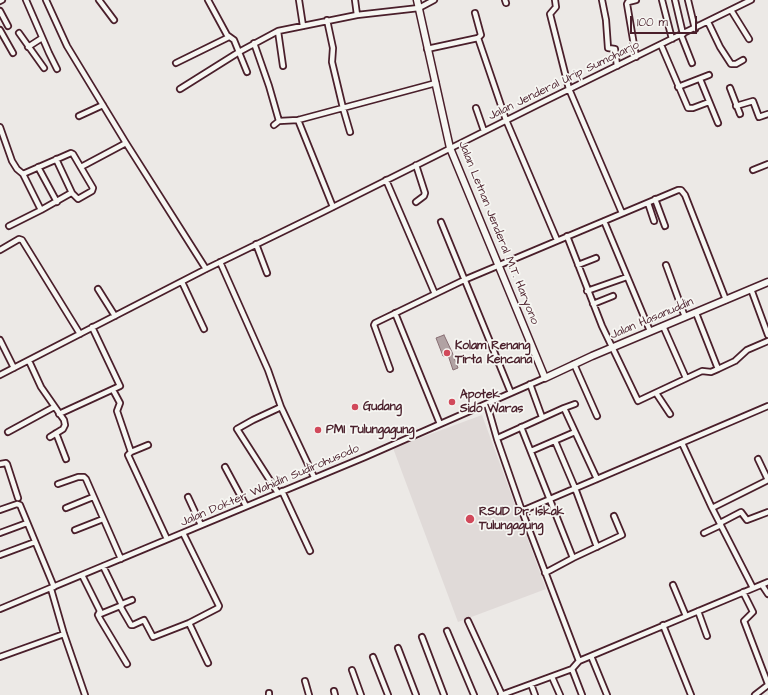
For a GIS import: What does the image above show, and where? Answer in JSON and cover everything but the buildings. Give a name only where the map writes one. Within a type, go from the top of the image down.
[{"type":"main road","name":"Jalan Letnan Jenderal M.T. Haryono","points":[[417,0],[450,148],[545,378]]},
{"type":"main road","name":"Jalan Hasanuddin","points":[[545,378],[574,364],[768,282]]},
{"type":"street","points":[[26,0],[57,69]]},
{"type":"street","points":[[46,0],[67,46],[126,143],[206,269]]},
{"type":"street","points":[[99,0],[114,20]]},
{"type":"street","points":[[208,0],[225,33],[229,38],[233,39],[248,72]]},
{"type":"street","points":[[299,0],[303,26]]},
{"type":"street","points":[[355,0],[357,15]]},
{"type":"street","points":[[180,88],[254,43],[278,31],[357,15],[419,8],[434,0]]},
{"type":"street","points":[[555,0],[556,7],[550,14],[569,90],[622,213]]},
{"type":"street","points":[[602,0],[606,20],[608,48],[614,49],[617,66]]},
{"type":"street","points":[[636,0],[628,2],[627,4],[636,57]]},
{"type":"street","points":[[662,0],[672,39]]},
{"type":"street","points":[[675,0],[682,35],[692,63]]},
{"type":"street","points":[[688,0],[695,28]]},
{"type":"street","name":"Jalan Jenderal Urip Sumoharjo","points":[[0,375],[256,244],[332,208],[506,120],[751,0]]},
{"type":"street","points":[[731,10],[749,39]]},
{"type":"street","points":[[0,11],[8,26]]},
{"type":"street","points":[[475,13],[481,35],[478,38],[506,120],[557,240]]},
{"type":"street","points":[[327,20],[333,48],[332,62],[350,132]]},
{"type":"street","points":[[708,22],[720,47],[731,64],[736,64],[743,60]]},
{"type":"street","points":[[0,30],[13,53]]},
{"type":"street","points":[[278,31],[283,66]]},
{"type":"street","points":[[18,33],[44,68]]},
{"type":"street","points":[[28,47],[42,38]]},
{"type":"street","points":[[176,63],[229,38]]},
{"type":"street","points":[[427,49],[478,38]]},
{"type":"street","points":[[254,43],[269,86],[278,121]]},
{"type":"street","points":[[661,45],[688,108],[693,108],[709,102]]},
{"type":"street","points":[[678,87],[709,75]]},
{"type":"street","points":[[700,79],[718,123]]},
{"type":"street","points":[[274,125],[278,121],[298,120],[436,83]]},
{"type":"street","points":[[730,88],[740,114]]},
{"type":"street","points":[[736,106],[753,101],[759,117],[768,114]]},
{"type":"street","points":[[79,116],[103,105]]},
{"type":"street","points":[[476,108],[484,131]]},
{"type":"street","points":[[298,120],[332,208]]},
{"type":"street","points":[[0,127],[12,161],[17,169],[23,174],[41,210]]},
{"type":"street","points":[[81,167],[126,143]]},
{"type":"street","points":[[23,174],[56,159],[72,153],[93,190],[78,199],[72,193],[56,159]]},
{"type":"street","points":[[753,170],[768,164]]},
{"type":"street","points":[[416,165],[424,193],[424,196],[416,202]]},
{"type":"street","points":[[38,167],[57,202]]},
{"type":"street","points":[[386,180],[435,294]]},
{"type":"street","points":[[390,369],[374,325],[395,313],[464,280],[678,190],[684,192],[726,300]]},
{"type":"street","points":[[9,226],[72,193]]},
{"type":"street","points":[[655,199],[665,226]]},
{"type":"street","points":[[648,203],[654,221]]},
{"type":"street","points":[[604,221],[650,332]]},
{"type":"street","points":[[441,222],[511,393]]},
{"type":"street","points":[[567,236],[587,291],[602,326],[638,400],[702,371],[710,372],[718,369],[735,361],[747,350],[768,341]]},
{"type":"street","points":[[0,250],[20,239],[22,240],[80,334]]},
{"type":"street","points":[[256,244],[267,273]]},
{"type":"street","points":[[578,265],[596,258]]},
{"type":"street","points":[[220,262],[268,370],[281,407],[314,477]]},
{"type":"street","points":[[666,265],[685,317]]},
{"type":"street","points":[[587,291],[627,277]]},
{"type":"street","points":[[182,282],[204,329]]},
{"type":"street","points":[[98,288],[115,316]]},
{"type":"street","points":[[751,289],[768,333]]},
{"type":"street","points":[[593,304],[613,296]]},
{"type":"street","points":[[395,313],[440,424]]},
{"type":"street","points":[[696,313],[718,369]]},
{"type":"street","points":[[663,326],[686,378]]},
{"type":"street","points":[[59,414],[120,386],[92,327]]},
{"type":"street","points":[[0,340],[14,368]]},
{"type":"street","points":[[29,361],[41,387],[64,420],[65,425],[63,429],[50,437]]},
{"type":"street","points":[[574,364],[597,416]]},
{"type":"street","name":"Jalan Dokter Wahidin Sudirohusodo","points":[[0,609],[365,457],[545,378]]},
{"type":"street","points":[[530,384],[542,417]]},
{"type":"street","points":[[113,390],[120,403],[117,411],[130,452],[128,457],[167,539]]},
{"type":"street","points":[[656,393],[670,414]]},
{"type":"street","points":[[487,404],[497,439],[522,511],[578,661]]},
{"type":"street","points":[[500,437],[542,417],[575,404]]},
{"type":"street","points":[[522,511],[768,406]]},
{"type":"street","points":[[8,432],[54,407]]},
{"type":"street","points":[[281,407],[252,420],[237,429],[280,492],[310,551]]},
{"type":"street","points":[[564,408],[597,479]]},
{"type":"street","points":[[521,427],[573,558]]},
{"type":"street","points":[[531,451],[575,432]]},
{"type":"street","points":[[56,433],[66,459]]},
{"type":"street","points":[[555,441],[575,488],[597,547]]},
{"type":"street","points":[[682,443],[712,508],[753,588]]},
{"type":"street","points":[[130,452],[148,446]]},
{"type":"street","points":[[712,508],[768,480],[758,460]]},
{"type":"street","points":[[0,464],[6,462],[18,498]]},
{"type":"street","points":[[225,467],[246,506]]},
{"type":"street","points":[[58,484],[78,476],[86,479],[121,559]]},
{"type":"street","points":[[66,508],[94,497]]},
{"type":"street","points":[[188,497],[201,525]]},
{"type":"street","points":[[0,510],[19,504],[52,588],[64,634],[85,695]]},
{"type":"street","points":[[704,533],[741,512],[747,520],[768,512]]},
{"type":"street","points":[[545,573],[622,535],[614,516]]},
{"type":"street","points":[[75,530],[103,519]]},
{"type":"street","points":[[0,533],[27,523]]},
{"type":"street","points":[[103,566],[131,624],[133,625],[144,620],[153,637],[189,623],[218,608],[219,606],[183,533]]},
{"type":"street","points":[[0,555],[35,542]]},
{"type":"street","points":[[82,575],[100,611],[98,615],[127,664]]},
{"type":"street","points":[[468,621],[502,695],[509,694],[572,669],[578,661],[768,582]]},
{"type":"street","points":[[673,585],[686,616]]},
{"type":"street","points":[[762,585],[768,594]]},
{"type":"street","points":[[743,592],[753,612],[744,621],[768,684],[755,695]]},
{"type":"street","points":[[98,615],[132,600]]},
{"type":"street","points":[[698,611],[707,636]]},
{"type":"street","points":[[189,623],[208,663]]},
{"type":"street","points":[[663,625],[691,695]]},
{"type":"street","points":[[447,631],[474,695]]},
{"type":"street","points":[[0,657],[64,634]]},
{"type":"street","points":[[422,638],[444,695]]},
{"type":"street","points":[[398,648],[416,695]]},
{"type":"street","points":[[591,656],[607,695]]},
{"type":"street","points":[[373,657],[388,695]]},
{"type":"street","points":[[572,669],[582,695]]},
{"type":"street","points":[[352,670],[361,695]]},
{"type":"street","points":[[552,677],[560,695]]},
{"type":"street","points":[[305,681],[309,695]]},
{"type":"street","points":[[531,684],[535,695]]},
{"type":"shaded area","name":"Kolam Renang Tirta Kencana","points":[[444,335],[458,368],[453,370],[448,355],[443,356],[436,338]]},
{"type":"shaded area","name":"RSUD Dr. Iskak Tulungagung","points":[[482,415],[546,589],[458,622],[393,448]]},
{"type":"place","name":"Kolam Renang Tirta Kencana","points":[[447,353]]},
{"type":"place","name":"Apotek Sido Waras","points":[[452,402]]},
{"type":"place","name":"Gudang","points":[[355,407]]},
{"type":"place","name":"PMI Tulungagung","points":[[318,430]]},
{"type":"place","name":"RSUD Dr. Iskak Tulungagung","points":[[470,519]]}]
